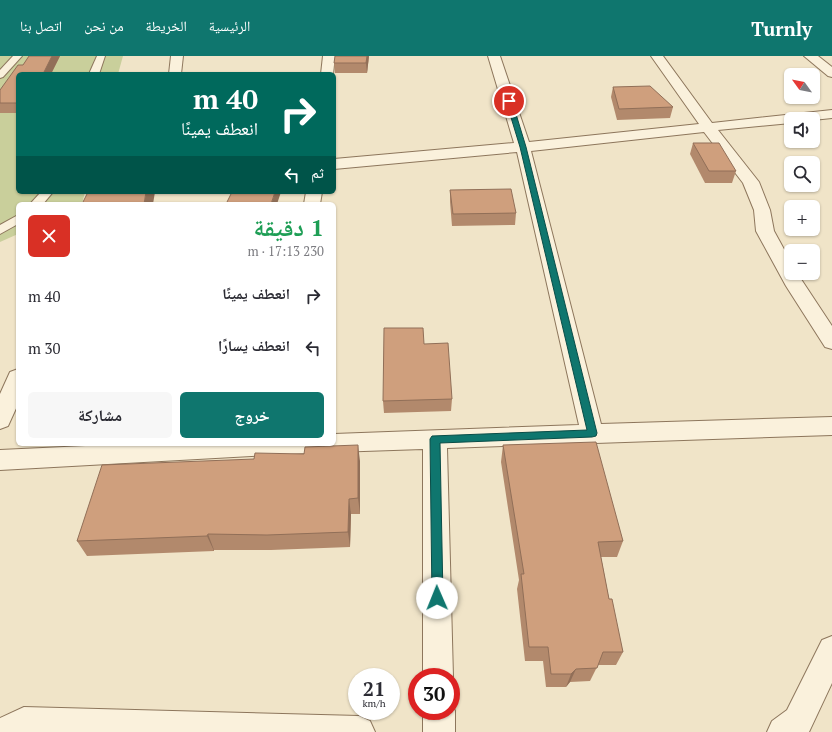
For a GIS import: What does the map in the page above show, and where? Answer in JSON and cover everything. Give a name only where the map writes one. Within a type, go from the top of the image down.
[{"type":"street","points":[[175,72],[177,56]]},
{"type":"street","points":[[327,72],[329,56]]},
{"type":"street","points":[[494,56],[523,147],[592,433]]},
{"type":"street","points":[[657,56],[708,127],[752,182],[762,210],[765,231],[795,286],[832,342]]},
{"type":"street","points":[[810,56],[832,73]]},
{"type":"street","points":[[336,164],[523,147],[832,114]]},
{"type":"street","points":[[0,420],[16,382]]},
{"type":"street","points":[[336,443],[832,426]]},
{"type":"street","points":[[435,439],[438,668]]},
{"type":"street","points":[[0,460],[258,446]]},
{"type":"street","points":[[783,732],[798,721],[832,650]]},
{"type":"street","points":[[439,720],[439,732]]},
{"type":"street","points":[[6,732],[24,724],[359,732]]},
{"type":"lane","points":[[0,75],[18,56]]},
{"type":"lane","points":[[95,72],[101,56]]},
{"type":"lane","points":[[38,202],[45,194]]},
{"type":"lane","points":[[0,230],[16,220]]},
{"type":"green space","points":[[0,56],[123,56],[119,72],[16,72],[16,194],[84,194],[82,202],[16,202],[16,235],[0,242]]},
{"type":"building","points":[[29,56],[52,56],[44,72],[16,72],[16,103],[0,103],[0,90],[18,65],[23,65]]},
{"type":"building","points":[[335,56],[367,56],[366,63],[334,63]]},
{"type":"building","points":[[650,86],[673,107],[619,109],[613,87]]},
{"type":"building","points":[[693,143],[719,143],[736,171],[709,171]]},
{"type":"building","points":[[511,189],[516,213],[453,214],[450,190]]},
{"type":"building","points":[[87,194],[146,194],[144,202],[83,202]]},
{"type":"building","points":[[231,194],[274,194],[272,202],[227,202]]},
{"type":"building","points":[[384,328],[423,328],[424,344],[448,343],[452,399],[383,401]]},
{"type":"building","points":[[596,442],[623,541],[598,542],[609,599],[612,599],[623,652],[603,652],[597,668],[576,669],[571,674],[551,674],[548,647],[529,647],[521,574],[524,574],[503,445]]},
{"type":"building","points":[[358,445],[358,498],[349,499],[348,532],[267,535],[208,534],[207,536],[77,541],[102,465],[254,459],[255,453],[304,454],[305,447]]},
{"type":"route","points":[[437,598],[435,439],[592,433],[523,147],[509,101]]}]
